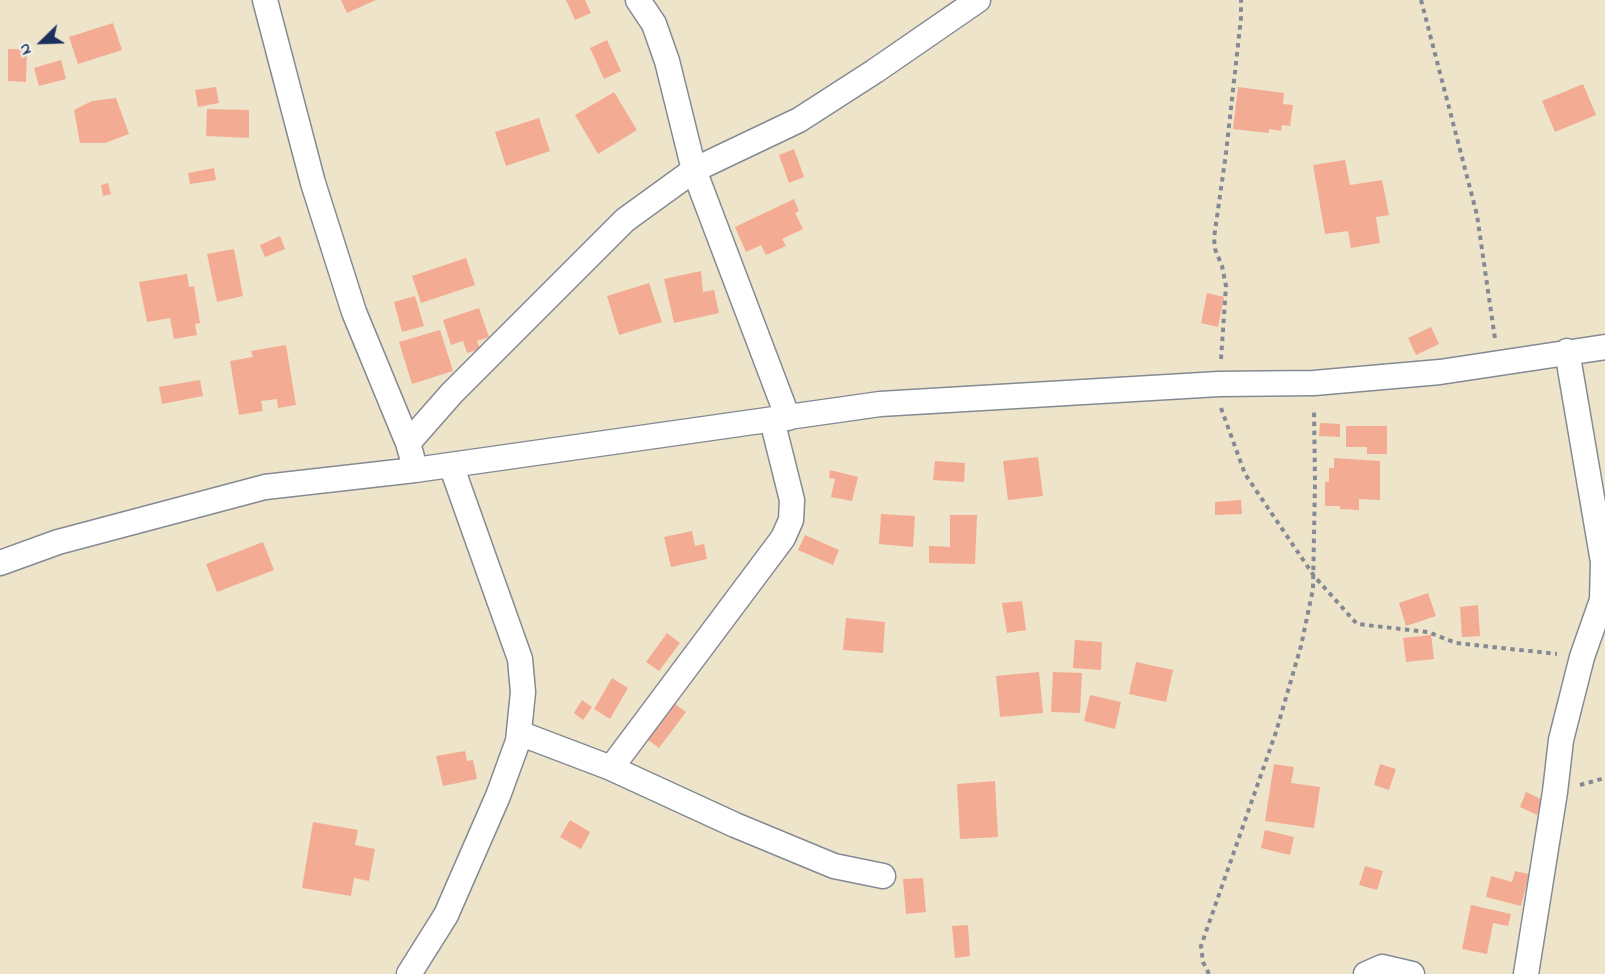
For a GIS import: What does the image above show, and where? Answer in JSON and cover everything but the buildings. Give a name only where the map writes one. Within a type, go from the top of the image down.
[{"type":"street","points":[[265,0],[313,183],[354,312],[408,443],[415,470]]},
{"type":"street","points":[[610,768],[783,538],[791,520],[792,500],[780,419],[694,170],[667,60],[654,24],[638,0]]},
{"type":"street","points":[[408,443],[452,393],[625,220],[694,170],[799,120],[978,0]]},
{"type":"street","points":[[0,563],[58,542],[265,487],[415,470],[880,404],[1216,384],[1314,383],[1440,372],[1605,347]]},
{"type":"street","points":[[1526,974],[1561,740],[1582,657],[1602,600],[1603,562],[1567,351]]},
{"type":"street","points":[[409,974],[446,915],[498,795],[518,741],[523,692],[520,659],[451,465]]},
{"type":"street","points":[[519,733],[610,768],[735,825],[834,866],[883,876]]},
{"type":"street","points":[[1366,974],[1382,967],[1412,974]]},
{"type":"path","points":[[1241,0],[1226,153],[1214,238],[1226,286],[1216,384],[1245,474],[1314,576],[1358,624],[1428,632],[1456,643],[1582,657]]},
{"type":"path","points":[[1421,0],[1477,215],[1498,362]]},
{"type":"path","points":[[1209,974],[1203,962],[1201,946],[1276,732],[1301,646],[1314,576],[1314,383]]}]
